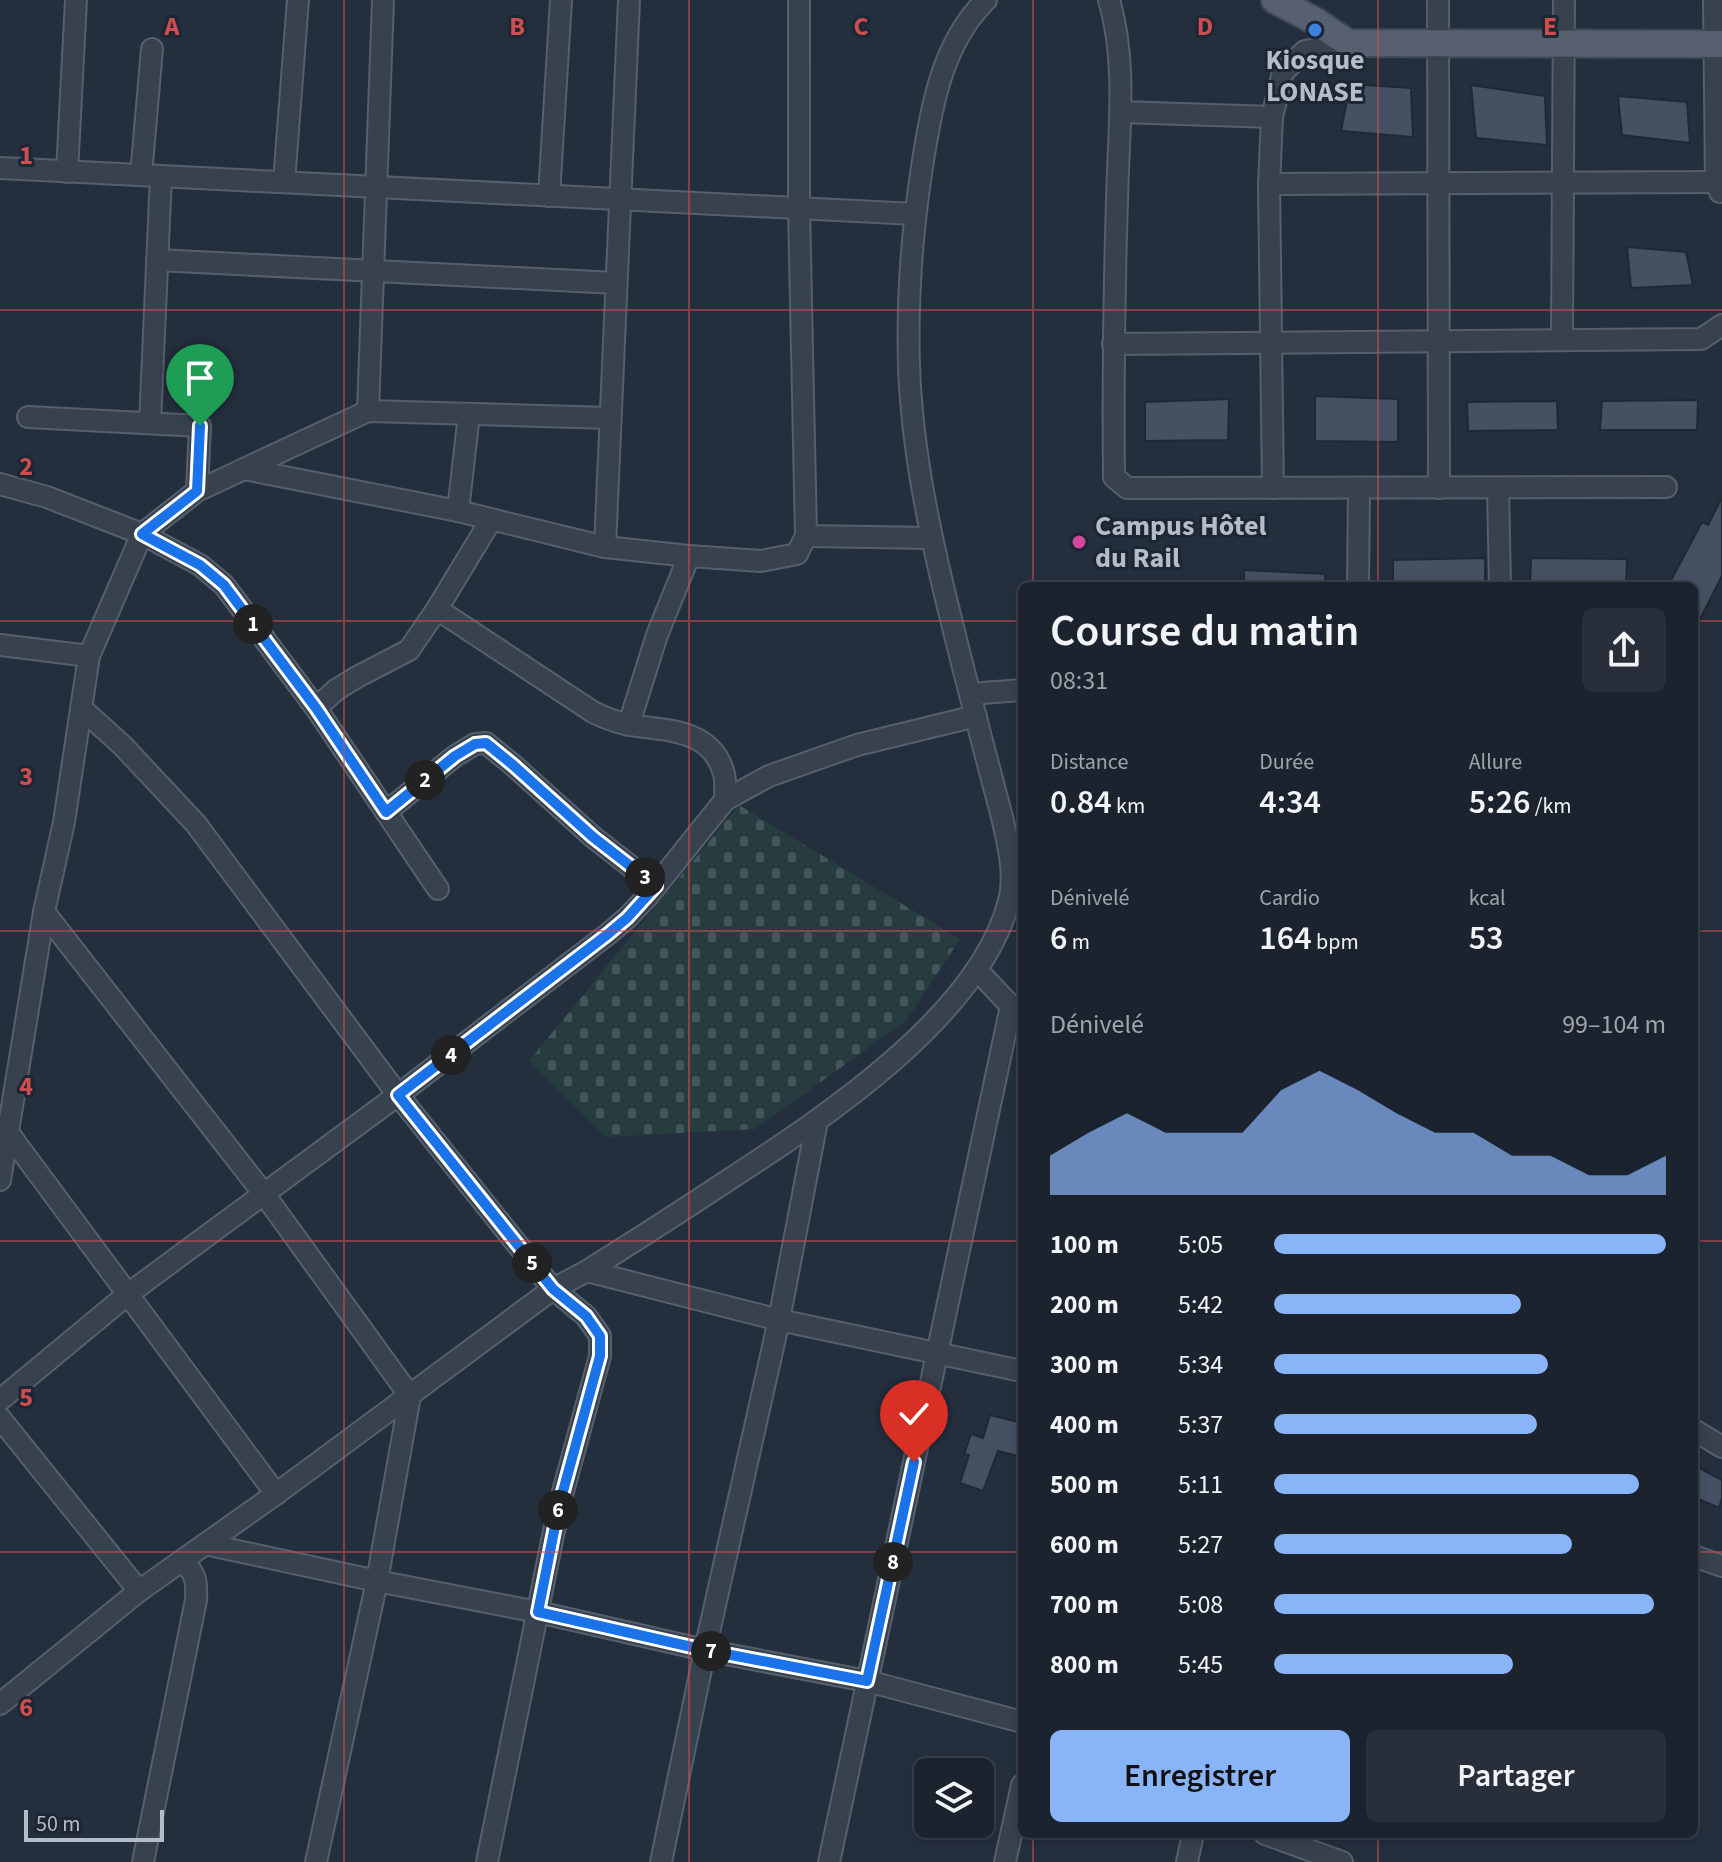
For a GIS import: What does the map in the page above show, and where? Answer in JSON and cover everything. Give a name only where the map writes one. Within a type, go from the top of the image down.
[{"type":"main road","points":[[1275,0],[1348,43],[1718,44]]},
{"type":"street","points":[[67,172],[76,0]]},
{"type":"street","points":[[284,182],[298,0]]},
{"type":"street","points":[[368,411],[383,0]]},
{"type":"street","points":[[549,196],[561,0]]},
{"type":"street","points":[[605,547],[629,0]]},
{"type":"street","points":[[244,469],[458,511],[605,547],[761,561],[797,554],[806,536],[799,208],[799,0]]},
{"type":"street","points":[[0,1704],[139,1591],[553,1289],[587,1271],[817,1121],[882,1069],[940,1016],[977,970],[994,942],[1010,899],[1011,860],[1015,847],[1002,817],[931,538],[917,454],[909,368],[915,214],[930,113],[940,78],[956,43],[976,10],[986,0]]},
{"type":"street","points":[[1109,0],[1116,23],[1122,112],[1118,145],[1113,344],[1114,477],[1127,488],[1666,487]]},
{"type":"street","points":[[1438,0],[1439,488]]},
{"type":"street","points":[[1562,340],[1564,0]]},
{"type":"street","points":[[1269,184],[1720,187],[1718,44],[1714,0]]},
{"type":"street","points":[[1273,488],[1269,184],[1272,117],[1283,72],[1305,51],[1348,43]]},
{"type":"street","points":[[150,423],[157,260],[151,176],[152,49]]},
{"type":"street","points":[[1122,112],[1272,117]]},
{"type":"street","points":[[0,168],[915,214]]},
{"type":"street","points":[[157,260],[616,283]]},
{"type":"street","points":[[1113,344],[1701,339],[1722,325]]},
{"type":"street","points":[[0,1180],[4,1130],[44,912],[64,822],[89,656],[142,534],[197,491],[368,411],[610,418]]},
{"type":"street","points":[[458,511],[469,414]]},
{"type":"street","points":[[28,417],[200,426],[197,491]]},
{"type":"street","points":[[0,484],[47,497],[142,534],[200,565],[224,585],[316,708],[438,889]]},
{"type":"street","points":[[1358,582],[1359,488]]},
{"type":"street","points":[[1498,488],[1500,582]]},
{"type":"street","points":[[316,708],[336,690],[409,650],[491,520]]},
{"type":"street","points":[[806,536],[931,538]]},
{"type":"street","points":[[629,724],[657,635],[689,556]]},
{"type":"street","points":[[437,609],[593,712],[611,720],[699,739],[716,756],[724,775],[725,800]]},
{"type":"street","points":[[0,645],[89,656]]},
{"type":"street","points":[[970,694],[1018,690]]},
{"type":"street","points":[[82,709],[122,745],[196,824],[398,1095],[553,1289],[586,1316],[600,1336],[600,1356],[559,1506],[487,1862]]},
{"type":"street","points":[[0,1400],[128,1294],[398,1095],[608,934],[656,886],[725,800],[769,776],[857,745],[976,716]]},
{"type":"street","points":[[386,812],[455,756],[475,744],[486,743],[593,837],[656,886]]},
{"type":"street","points":[[44,912],[264,1194],[410,1396],[377,1581],[316,1862]]},
{"type":"street","points":[[829,1862],[1011,1006],[977,970]]},
{"type":"street","points":[[661,1862],[779,1320],[817,1121]]},
{"type":"street","points":[[4,1130],[276,1494]]},
{"type":"street","points":[[587,1271],[779,1320],[1018,1370]]},
{"type":"street","points":[[0,1418],[139,1591]]},
{"type":"street","points":[[1698,1432],[1722,1447]]},
{"type":"street","points":[[205,1544],[538,1612],[705,1650],[867,1681],[1018,1721]]},
{"type":"street","points":[[1698,1557],[1722,1566]]},
{"type":"street","points":[[143,1862],[196,1600],[194,1572],[183,1560]]},
{"type":"street","points":[[1005,1862],[1018,1803]]},
{"type":"street","points":[[1187,1862],[1192,1838]]},
{"type":"street","points":[[1276,1838],[1342,1862]]},
{"type":"green space","points":[[739,805],[960,939],[906,1021],[755,1129],[606,1137],[529,1061]]},
{"type":"building","points":[[1350,84],[1411,88],[1413,137],[1341,131]]},
{"type":"building","points":[[1471,85],[1545,96],[1547,145],[1476,138]]},
{"type":"building","points":[[1618,96],[1687,102],[1690,143],[1622,135]]},
{"type":"building","points":[[1627,247],[1686,252],[1693,285],[1631,288]]},
{"type":"building","points":[[1315,396],[1398,399],[1398,442],[1315,441]]},
{"type":"building","points":[[1229,399],[1228,440],[1145,441],[1145,402]]},
{"type":"building","points":[[1698,400],[1697,430],[1600,430],[1602,401]]},
{"type":"building","points":[[1557,401],[1558,430],[1468,431],[1467,402]]},
{"type":"building","points":[[1722,497],[1722,576],[1698,623],[1698,582],[1670,582],[1702,522],[1708,525]]},
{"type":"building","points":[[1485,558],[1485,582],[1393,582],[1393,560]]},
{"type":"building","points":[[1531,558],[1627,559],[1626,582],[1530,582]]},
{"type":"building","points":[[1244,570],[1325,574],[1325,582],[1244,582]]},
{"type":"building","points":[[990,1415],[1018,1422],[1018,1456],[998,1451],[983,1491],[960,1483],[969,1455],[964,1454],[971,1434],[983,1438]]},
{"type":"building","points":[[1698,1467],[1722,1480],[1719,1508],[1698,1499]]},
{"type":"place","name":"Kiosque LONASE","points":[[1315,30]]},
{"type":"place","name":"Campus Hôtel du Rail","points":[[1079,542]]},
{"type":"route","points":[[200,426],[197,491],[142,534],[200,565],[224,585],[316,708],[386,812],[455,756],[475,744],[486,743],[593,837],[656,886],[608,934],[398,1095],[553,1289],[586,1316],[600,1336],[600,1356],[559,1506],[538,1612],[705,1650],[867,1681],[914,1462]]}]
